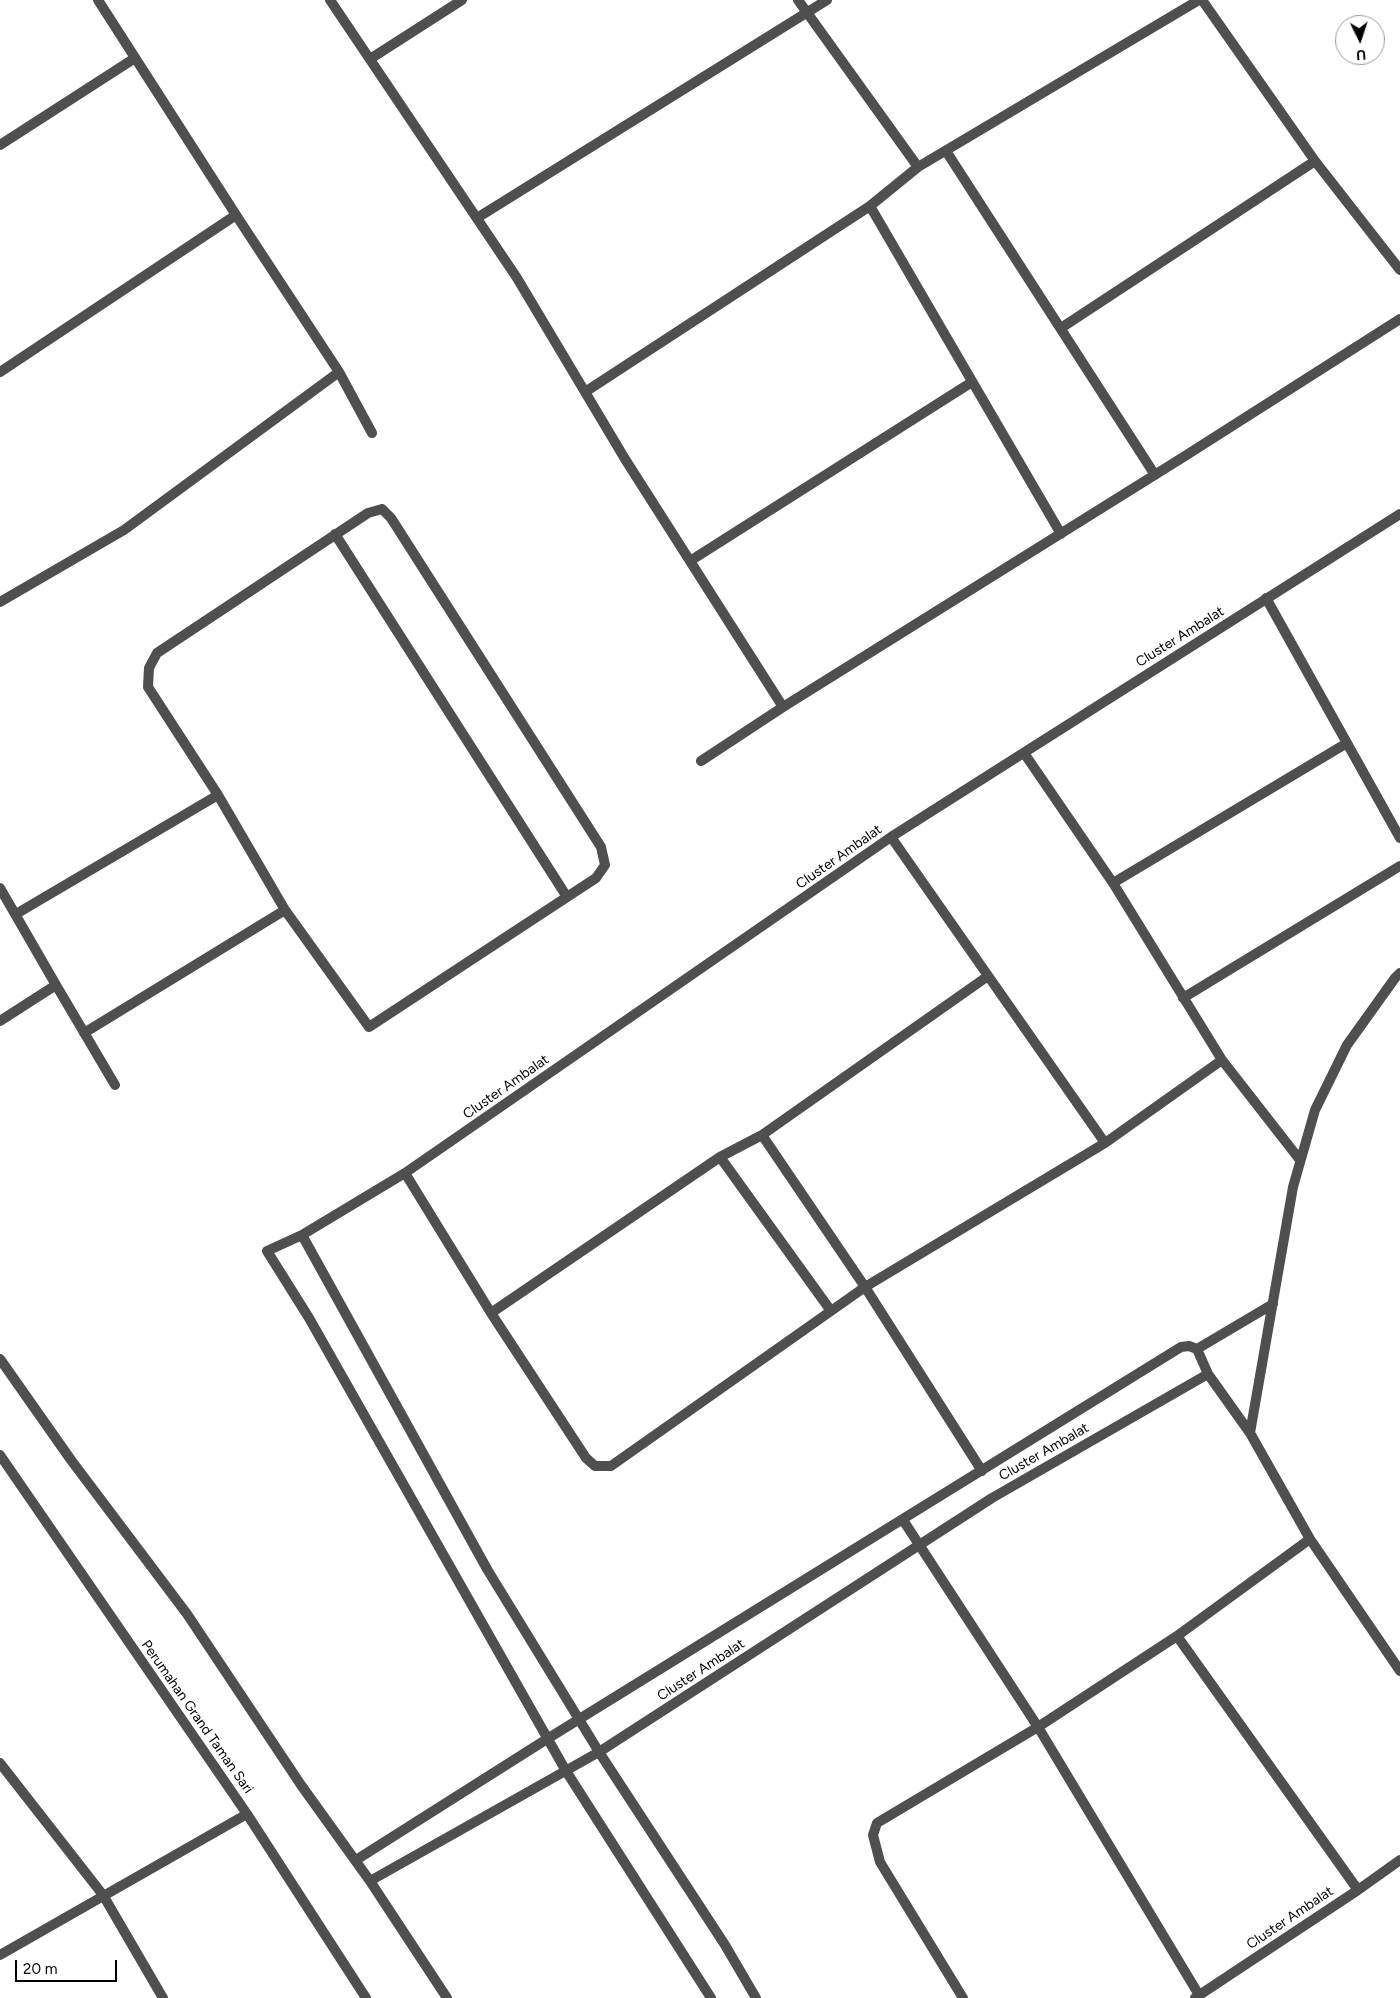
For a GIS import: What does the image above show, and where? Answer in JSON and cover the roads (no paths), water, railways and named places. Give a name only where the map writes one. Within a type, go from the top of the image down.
[{"type":"street","points":[[98,0],[339,372],[372,433]]},
{"type":"street","points":[[330,0],[517,278],[624,460],[783,707]]},
{"type":"street","points":[[370,60],[462,0]]},
{"type":"street","points":[[798,0],[918,168]]},
{"type":"street","points":[[477,218],[827,0]]},
{"type":"street","points":[[585,392],[870,206],[918,168],[1200,0],[1315,161],[1400,270]]},
{"type":"street","points":[[0,145],[135,58]]},
{"type":"street","points":[[946,151],[1154,475]]},
{"type":"street","points":[[1061,328],[1315,161]]},
{"type":"street","points":[[870,206],[1061,534]]},
{"type":"street","points":[[0,372],[236,214]]},
{"type":"street","points":[[701,761],[783,707],[1061,534],[1400,319]]},
{"type":"street","points":[[0,602],[124,530],[339,372]]},
{"type":"street","points":[[690,561],[972,382]]},
{"type":"street","points":[[382,509],[391,518],[601,847],[605,865],[596,878],[369,1027],[285,910],[218,795],[148,687],[149,668],[157,653],[335,534],[368,513],[382,509]]},
{"type":"street","name":"Cluster Ambalat","points":[[711,1998],[566,1771],[309,1318],[267,1251],[302,1235],[405,1173],[891,837],[1400,514]]},
{"type":"street","points":[[335,534],[568,897]]},
{"type":"street","points":[[1266,598],[1400,838]]},
{"type":"street","points":[[1113,884],[1347,743]]},
{"type":"street","points":[[1024,753],[1113,884],[1222,1060],[1300,1160]]},
{"type":"street","points":[[16,914],[218,795]]},
{"type":"street","points":[[891,837],[1105,1143]]},
{"type":"street","points":[[1183,998],[1400,866]]},
{"type":"street","points":[[0,888],[115,1085]]},
{"type":"street","points":[[84,1033],[285,910]]},
{"type":"street","points":[[1250,1433],[1293,1187],[1315,1110],[1347,1045],[1400,973]]},
{"type":"street","points":[[491,1313],[720,1158],[762,1135],[988,976]]},
{"type":"street","points":[[0,1021],[56,985]]},
{"type":"street","points":[[405,1173],[491,1313],[586,1458],[595,1466],[611,1466],[865,1287],[1105,1143],[1222,1060]]},
{"type":"street","points":[[762,1135],[865,1287],[982,1471]]},
{"type":"street","points":[[720,1158],[831,1311]]},
{"type":"street","points":[[302,1235],[487,1569],[599,1752],[725,1945],[756,1998]]},
{"type":"street","points":[[1197,1350],[1273,1304]]},
{"type":"street","points":[[356,1860],[579,1719],[1181,1347],[1188,1346],[1197,1350],[1208,1374],[1250,1433],[1310,1539],[1400,1671]]},
{"type":"street","points":[[0,1359],[70,1460],[187,1614],[301,1785],[356,1860],[447,1998]]},
{"type":"street","name":"Cluster Ambalat","points":[[370,1881],[599,1752],[992,1498],[1208,1374]]},
{"type":"street","name":"Perumahan Grand Taman Sari","points":[[0,1455],[247,1814],[366,1998]]},
{"type":"street","points":[[903,1520],[1038,1727],[1197,1997]]},
{"type":"street","points":[[963,1998],[880,1862],[873,1836],[878,1823],[1038,1727],[1177,1636],[1310,1539]]},
{"type":"street","points":[[1177,1636],[1358,1890]]},
{"type":"street","points":[[0,1763],[103,1895],[163,1998]]},
{"type":"street","points":[[0,1955],[247,1814]]},
{"type":"street","name":"Cluster Ambalat","points":[[1197,1997],[1400,1860]]}]
